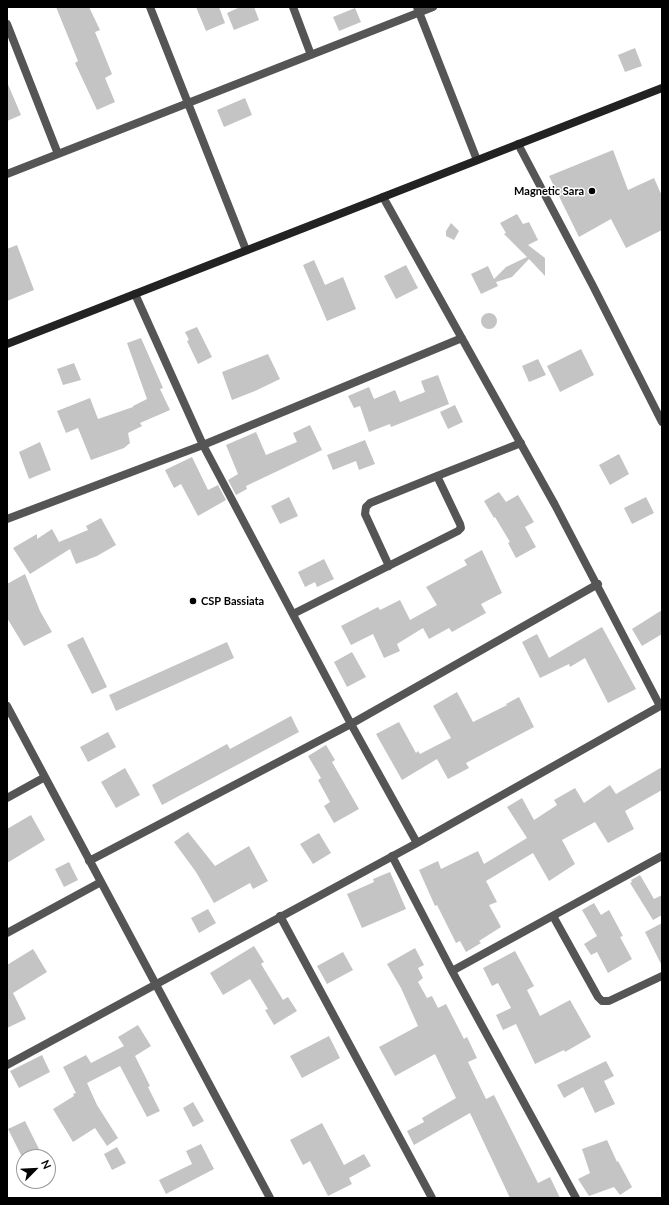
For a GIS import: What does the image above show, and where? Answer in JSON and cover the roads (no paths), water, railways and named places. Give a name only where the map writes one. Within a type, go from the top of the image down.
[{"type":"street","points":[[150,7],[246,250]]},
{"type":"street","points":[[293,7],[311,54]]},
{"type":"street","points":[[7,174],[311,54],[418,10],[433,7]]},
{"type":"street","points":[[418,10],[477,160]]},
{"type":"street","points":[[7,24],[58,154]]},
{"type":"street","points":[[7,344],[662,88]]},
{"type":"street","points":[[518,144],[660,412],[662,422]]},
{"type":"street","points":[[7,1065],[417,843],[661,705],[598,584],[521,443],[383,197]]},
{"type":"street","points":[[135,294],[203,445],[351,724],[417,843]]},
{"type":"street","points":[[7,519],[203,445],[462,338]]},
{"type":"street","points":[[389,566],[365,514],[366,507],[370,503],[521,443]]},
{"type":"street","points":[[293,614],[458,531],[461,528],[436,476]]},
{"type":"street","points":[[89,860],[351,724],[598,584]]},
{"type":"street","points":[[7,706],[270,1198]]},
{"type":"street","points":[[7,798],[45,777]]},
{"type":"street","points":[[392,856],[452,971],[576,1198]]},
{"type":"street","points":[[452,971],[662,856]]},
{"type":"street","points":[[7,933],[101,882]]},
{"type":"street","points":[[280,916],[432,1198]]},
{"type":"street","points":[[553,916],[598,997],[602,1001],[609,1001],[662,976]]},
{"type":"place","name":"Magnetic Sara","points":[[592,191]]},
{"type":"place","name":"CSP Bassiata","points":[[193,601]]}]
